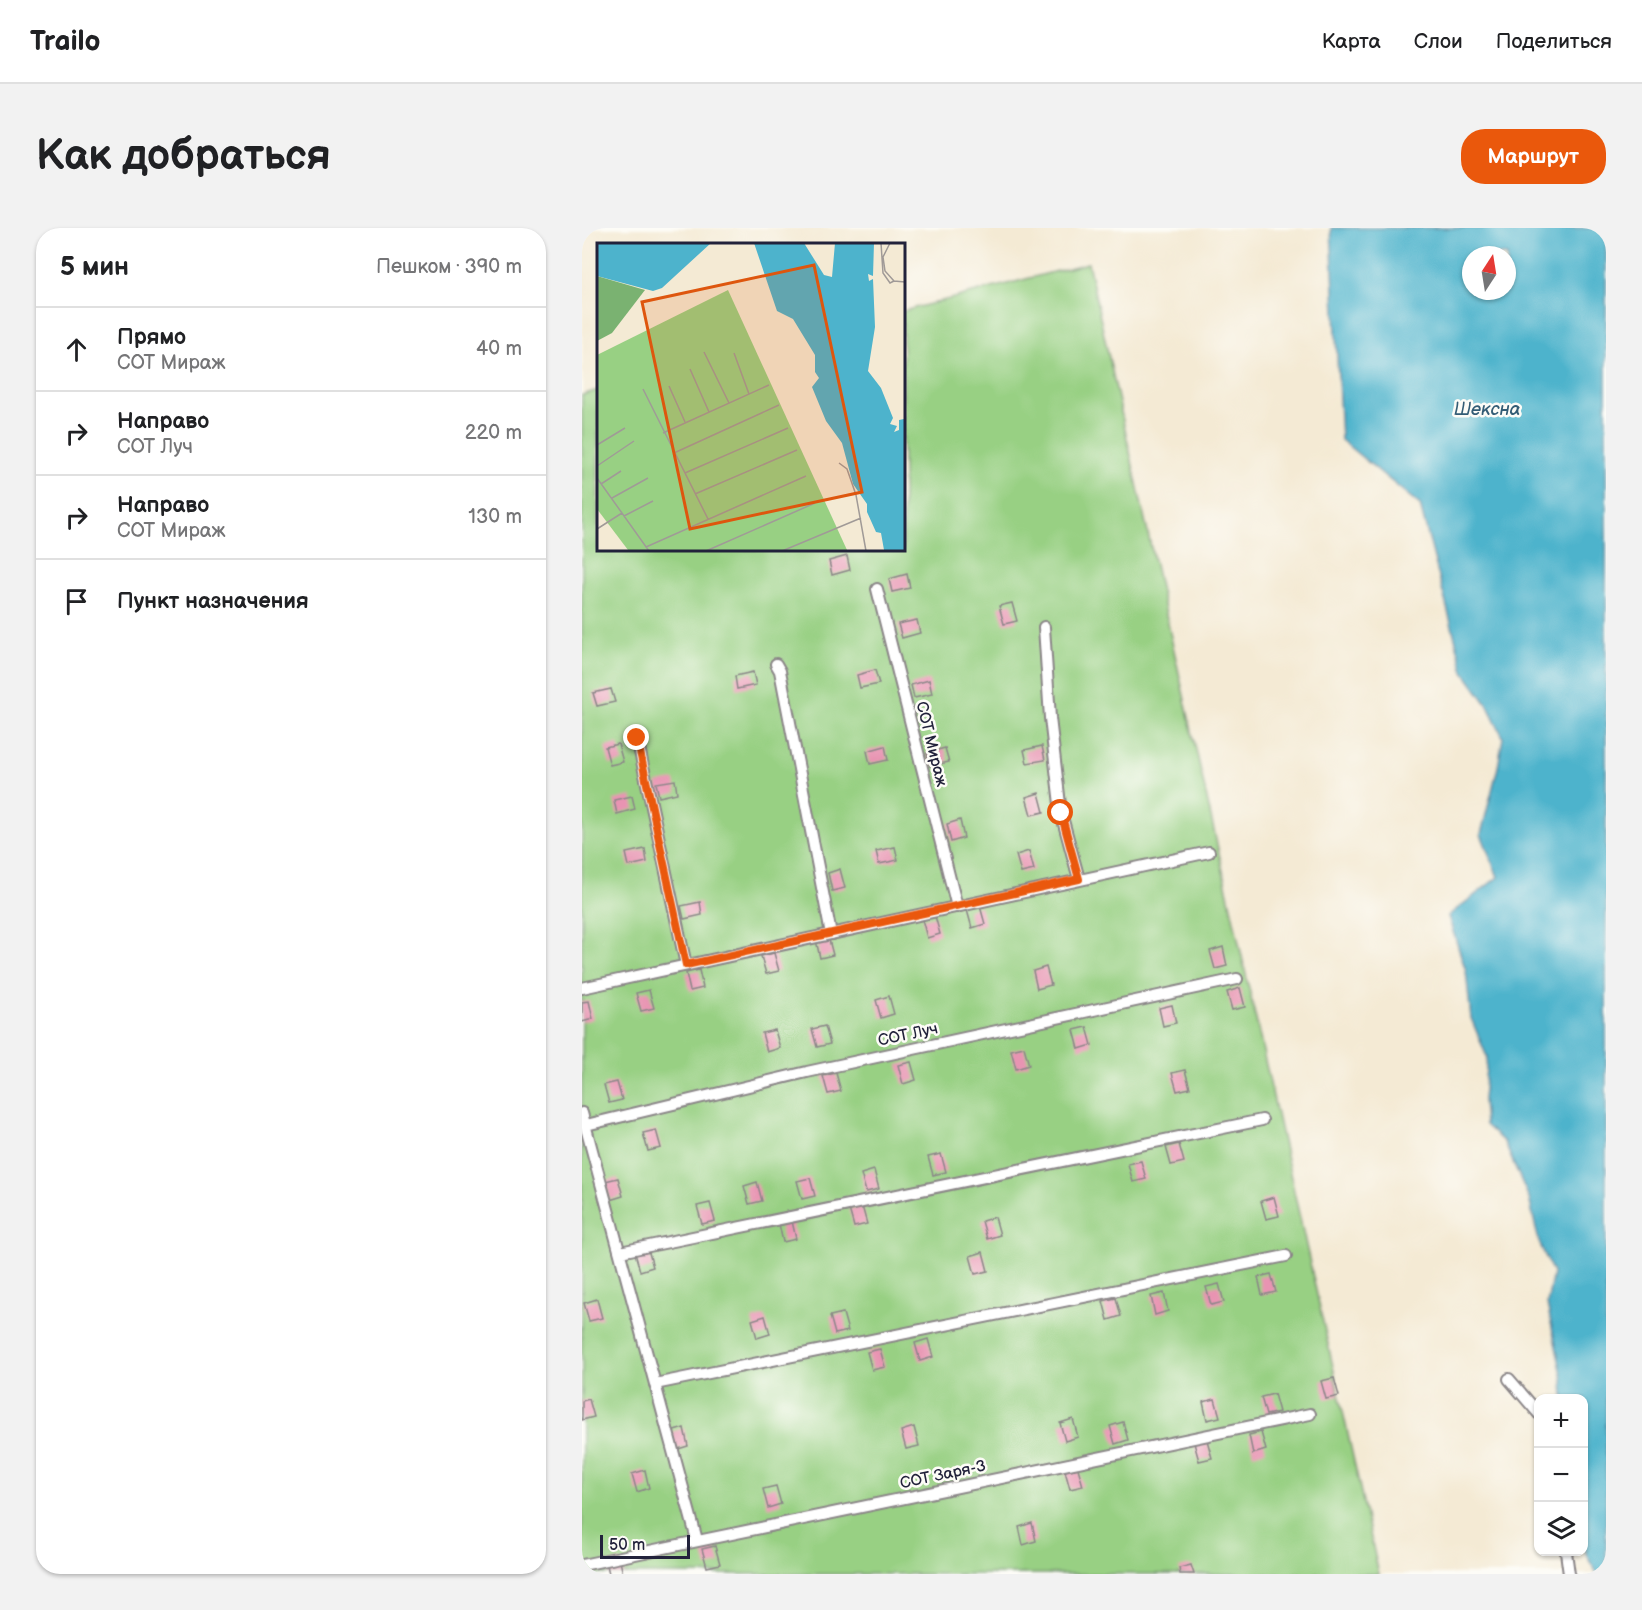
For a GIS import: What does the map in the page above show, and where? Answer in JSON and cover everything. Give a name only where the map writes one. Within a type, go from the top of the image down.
[{"type":"street","name":"СОТ Мираж","points":[[877,589],[957,907]]},
{"type":"street","points":[[1044,627],[1050,718],[1061,813],[1079,879]]},
{"type":"street","points":[[776,664],[780,671],[831,934]]},
{"type":"street","points":[[637,738],[686,965]]},
{"type":"street","points":[[582,988],[1209,852]]},
{"type":"street","name":"СОТ Луч","points":[[585,1125],[807,1072],[1237,979]]},
{"type":"street","points":[[582,1113],[697,1540]]},
{"type":"street","points":[[620,1252],[1262,1120]]},
{"type":"street","points":[[655,1384],[1286,1256]]},
{"type":"street","points":[[1509,1378],[1534,1408]]},
{"type":"street","name":"СОТ Заря-3","points":[[582,1565],[1310,1414]]},
{"type":"street","points":[[1567,1556],[1569,1574]]},
{"type":"green space","points":[[1088,263],[1379,1574],[582,1574],[582,395],[597,390],[597,550],[904,550],[904,311]]},
{"type":"water","name":"Шексна","points":[[1331,228],[1606,228],[1606,1574],[1597,1574],[1588,1556],[1588,1394],[1564,1394],[1563,1379],[1547,1304],[1553,1273],[1539,1242],[1529,1198],[1504,1142],[1485,1125],[1483,1100],[1487,1057],[1471,1018],[1466,971],[1448,916],[1498,877],[1481,834],[1503,737],[1487,704],[1464,672],[1420,505],[1341,440]]},
{"type":"building","points":[[847,556],[850,570],[832,575],[829,561]]},
{"type":"building","points":[[907,574],[910,588],[892,592],[889,579]]},
{"type":"building","points":[[1012,603],[1017,621],[1004,624],[999,606]]},
{"type":"building","points":[[917,620],[920,633],[902,638],[898,624]]},
{"type":"building","points":[[875,670],[879,684],[860,688],[857,675]]},
{"type":"building","points":[[753,672],[756,685],[737,689],[735,676]]},
{"type":"building","points":[[929,680],[932,694],[914,698],[911,685]]},
{"type":"building","points":[[611,689],[615,702],[597,706],[593,693]]},
{"type":"building","points":[[618,744],[623,762],[610,765],[605,747]]},
{"type":"building","points":[[885,746],[888,760],[870,764],[867,751]]},
{"type":"building","points":[[1042,746],[1045,760],[1027,763],[1024,750]]},
{"type":"building","points":[[945,748],[949,762],[930,766],[927,753]]},
{"type":"building","points":[[675,780],[677,793],[659,797],[656,783]]},
{"type":"building","points":[[1039,793],[1044,812],[1031,815],[1026,797]]},
{"type":"building","points":[[632,796],[635,809],[617,814],[614,800]]},
{"type":"building","points":[[960,820],[964,838],[951,842],[947,824]]},
{"type":"building","points":[[895,847],[898,860],[879,864],[876,851]]},
{"type":"building","points":[[645,849],[647,862],[629,866],[626,853]]},
{"type":"building","points":[[1029,851],[1034,870],[1021,873],[1016,855]]},
{"type":"building","points":[[840,869],[845,888],[832,891],[828,873]]},
{"type":"building","points":[[700,902],[702,915],[684,919],[681,906]]},
{"type":"building","points":[[980,906],[985,924],[972,928],[967,910]]},
{"type":"building","points":[[935,916],[940,934],[927,938],[922,919]]},
{"type":"building","points":[[828,936],[833,955],[820,958],[816,940]]},
{"type":"building","points":[[1223,947],[1227,966],[1215,969],[1210,951]]},
{"type":"building","points":[[774,953],[779,971],[766,974],[761,956]]},
{"type":"building","points":[[1046,967],[1051,985],[1037,989],[1033,971]]},
{"type":"building","points":[[699,970],[703,988],[690,991],[686,973]]},
{"type":"building","points":[[1240,988],[1245,1007],[1232,1010],[1227,992]]},
{"type":"building","points":[[649,990],[654,1008],[641,1011],[636,993]]},
{"type":"building","points":[[889,996],[894,1014],[881,1018],[876,1000]]},
{"type":"building","points":[[589,1001],[593,1019],[582,1022],[582,1002]]},
{"type":"building","points":[[1172,1005],[1176,1023],[1163,1026],[1159,1008]]},
{"type":"building","points":[[825,1026],[830,1044],[817,1047],[812,1029]]},
{"type":"building","points":[[1087,1027],[1092,1045],[1079,1049],[1074,1030]]},
{"type":"building","points":[[775,1030],[780,1048],[767,1052],[762,1033]]},
{"type":"building","points":[[1024,1047],[1029,1065],[1016,1069],[1011,1050]]},
{"type":"building","points":[[911,1062],[916,1080],[903,1084],[898,1065]]},
{"type":"building","points":[[1185,1070],[1190,1088],[1177,1091],[1172,1073]]},
{"type":"building","points":[[836,1073],[841,1091],[828,1094],[823,1076]]},
{"type":"building","points":[[617,1082],[622,1100],[609,1103],[604,1085]]},
{"type":"building","points":[[656,1130],[661,1148],[648,1151],[643,1133]]},
{"type":"building","points":[[1179,1144],[1184,1162],[1171,1165],[1166,1147]]},
{"type":"building","points":[[941,1154],[946,1172],[933,1175],[928,1157]]},
{"type":"building","points":[[1141,1161],[1146,1179],[1133,1182],[1128,1164]]},
{"type":"building","points":[[874,1170],[879,1189],[866,1192],[861,1174]]},
{"type":"building","points":[[618,1178],[623,1196],[610,1200],[605,1181]]},
{"type":"building","points":[[810,1178],[815,1196],[802,1199],[797,1181]]},
{"type":"building","points":[[757,1182],[762,1201],[749,1204],[744,1186]]},
{"type":"building","points":[[1274,1197],[1279,1216],[1266,1219],[1261,1201]]},
{"type":"building","points":[[710,1203],[715,1221],[702,1224],[697,1206]]},
{"type":"building","points":[[862,1206],[867,1224],[854,1227],[849,1209]]},
{"type":"building","points":[[995,1217],[1000,1235],[987,1239],[982,1221]]},
{"type":"building","points":[[792,1221],[796,1239],[783,1242],[779,1224]]},
{"type":"building","points":[[648,1249],[653,1267],[640,1271],[635,1253]]},
{"type":"building","points":[[983,1252],[988,1271],[975,1274],[970,1256]]},
{"type":"building","points":[[1271,1274],[1276,1292],[1262,1295],[1258,1277]]},
{"type":"building","points":[[1219,1284],[1224,1302],[1211,1305],[1206,1287]]},
{"type":"building","points":[[1164,1293],[1168,1311],[1155,1315],[1151,1296]]},
{"type":"building","points":[[1116,1298],[1121,1316],[1108,1320],[1103,1301]]},
{"type":"building","points":[[597,1299],[602,1318],[589,1321],[584,1303]]},
{"type":"building","points":[[843,1313],[848,1331],[835,1334],[830,1316]]},
{"type":"building","points":[[765,1316],[770,1334],[757,1338],[752,1320]]},
{"type":"building","points":[[928,1339],[933,1357],[920,1361],[915,1343]]},
{"type":"building","points":[[880,1349],[885,1367],[872,1370],[867,1352]]},
{"type":"building","points":[[1334,1378],[1339,1396],[1326,1399],[1321,1381]]},
{"type":"building","points":[[1274,1394],[1279,1412],[1266,1415],[1261,1397]]},
{"type":"building","points":[[589,1399],[594,1417],[582,1420],[582,1401]]},
{"type":"building","points":[[1215,1399],[1220,1417],[1207,1420],[1203,1402]]},
{"type":"building","points":[[1073,1419],[1078,1437],[1065,1441],[1060,1423]]},
{"type":"building","points":[[1123,1422],[1128,1440],[1115,1444],[1110,1426]]},
{"type":"building","points":[[914,1427],[919,1446],[906,1449],[901,1431]]},
{"type":"building","points":[[684,1428],[688,1446],[675,1450],[671,1432]]},
{"type":"building","points":[[1261,1432],[1266,1450],[1253,1454],[1249,1435]]},
{"type":"building","points":[[1207,1440],[1212,1458],[1199,1461],[1194,1443]]},
{"type":"building","points":[[1078,1468],[1083,1486],[1070,1489],[1065,1471]]},
{"type":"building","points":[[645,1470],[649,1488],[637,1492],[632,1474]]},
{"type":"building","points":[[776,1486],[781,1504],[768,1508],[763,1489]]},
{"type":"building","points":[[1032,1523],[1036,1541],[1023,1545],[1019,1527]]},
{"type":"building","points":[[715,1546],[720,1564],[707,1567],[702,1549]]},
{"type":"building","points":[[620,1561],[623,1574],[609,1574],[607,1565]]},
{"type":"building","points":[[1191,1565],[1194,1574],[1180,1574],[1179,1568]]},
{"type":"route","points":[[637,738],[686,965],[1079,879],[1061,813]]}]
